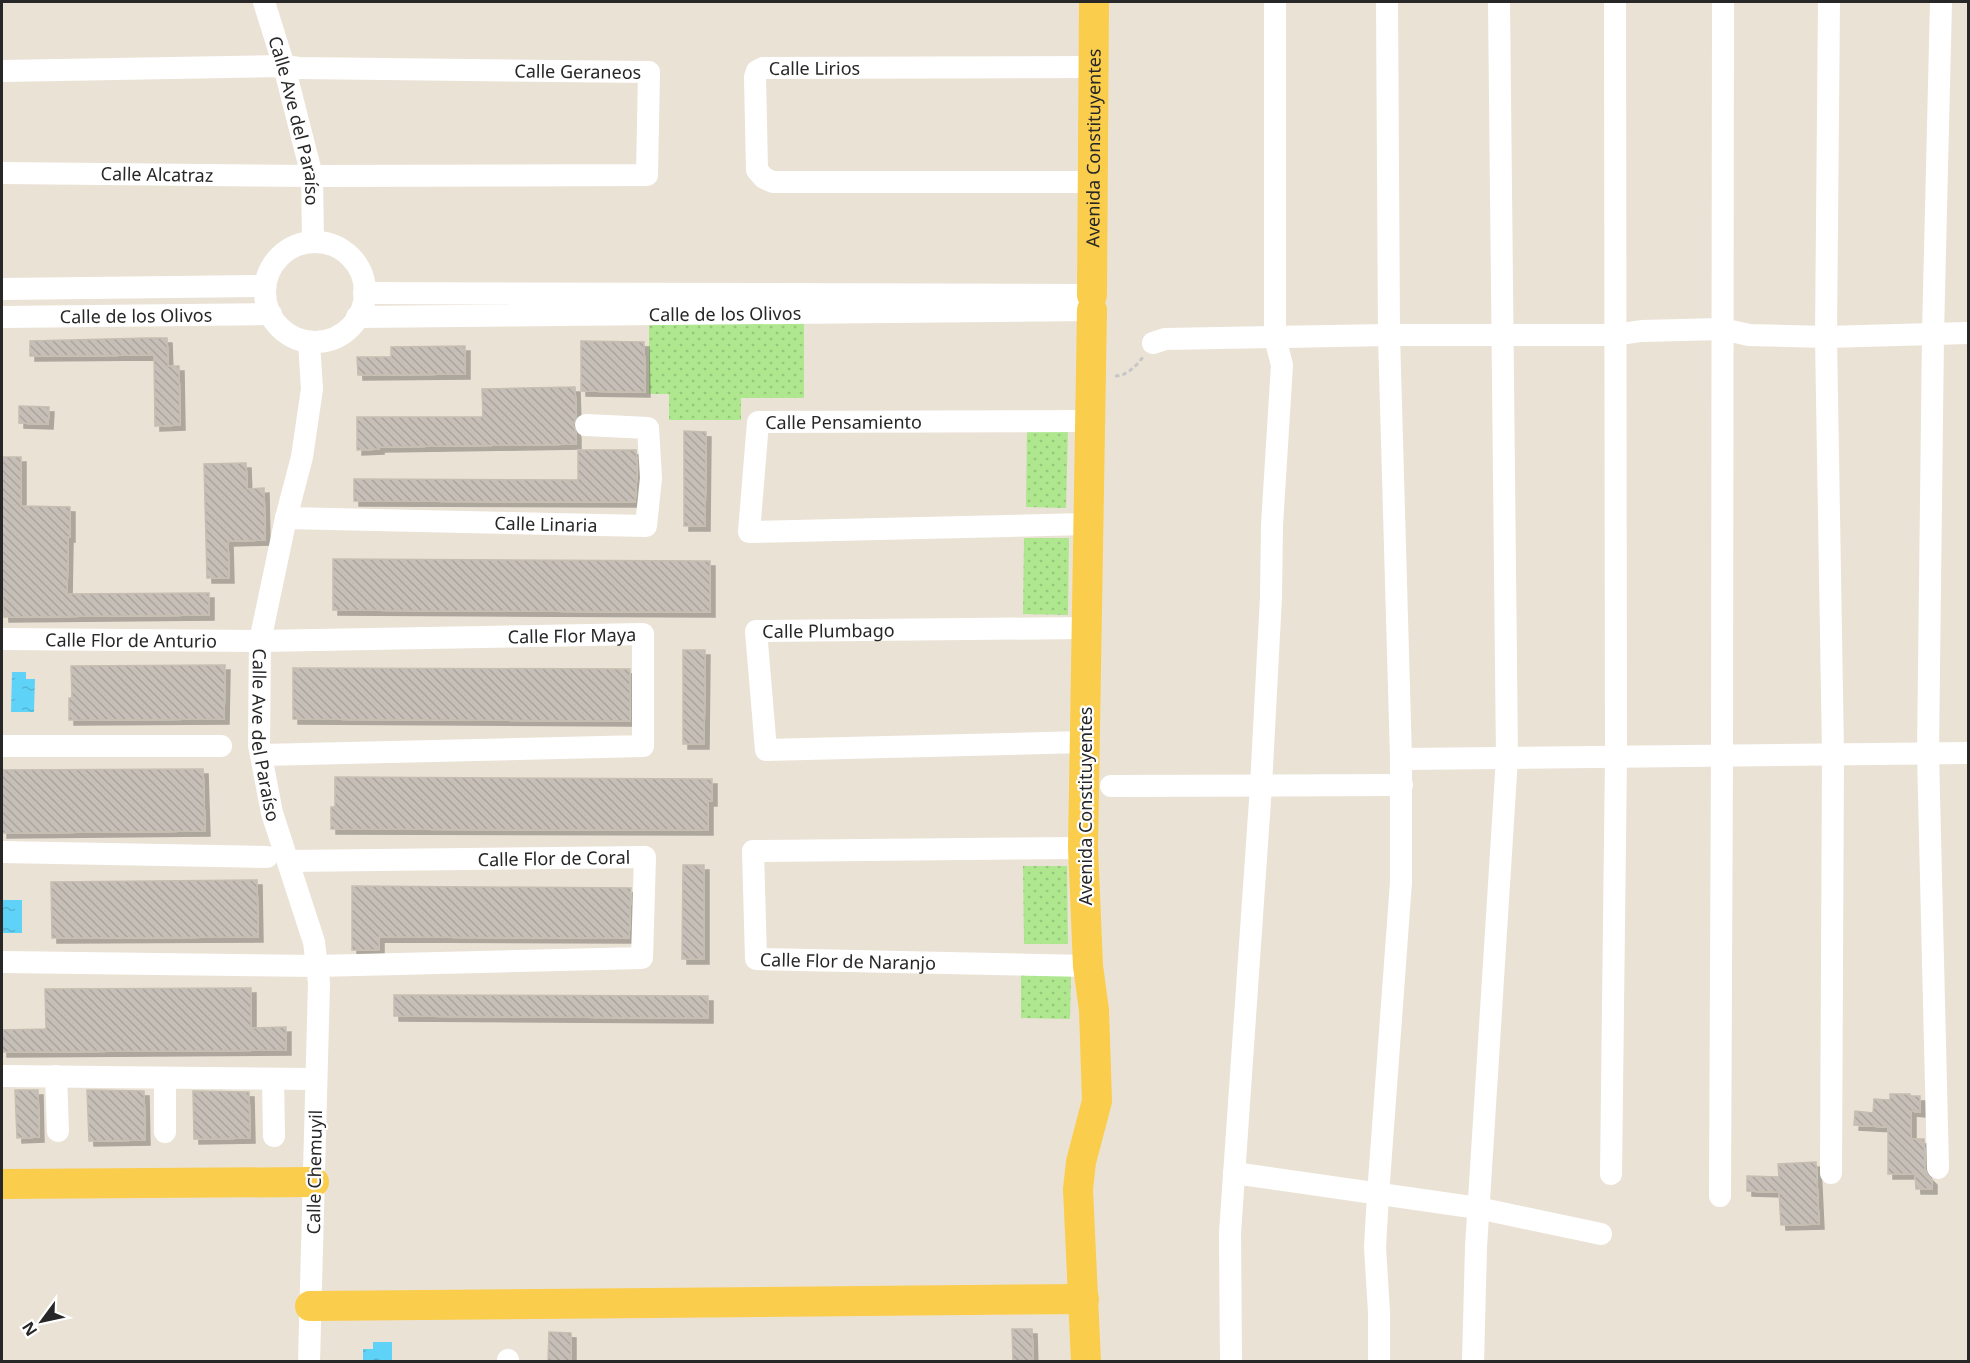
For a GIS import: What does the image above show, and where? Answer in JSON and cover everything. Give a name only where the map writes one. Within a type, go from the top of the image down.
[{"type":"main road","name":"Avenida Constituyentes","points":[[1086,1362],[1078,1189],[1081,1162],[1097,1101],[1094,1010],[1088,966],[1083,848],[1095,2]]},
{"type":"main road","points":[[2,1184],[314,1182]]},
{"type":"main road","points":[[310,1306],[1084,1299]]},
{"type":"street","name":"Calle Ave del Paraíso","points":[[264,2],[284,66],[312,176],[313,241]]},
{"type":"street","points":[[1231,1362],[1230,1233],[1261,786],[1271,597],[1272,525],[1282,365],[1275,338],[1275,2]]},
{"type":"street","points":[[1379,1362],[1375,1247],[1401,882],[1402,785],[1389,335],[1387,2]]},
{"type":"street","points":[[1473,1362],[1479,1208],[1507,758],[1499,2]]},
{"type":"street","points":[[1611,1174],[1616,757],[1615,2]]},
{"type":"street","points":[[1720,1196],[1723,2]]},
{"type":"street","points":[[1829,2],[1826,337],[1833,753],[1831,1173]]},
{"type":"street","points":[[1938,1168],[1928,753],[1932,334],[1941,2]]},
{"type":"street","points":[[2,71],[284,66]]},
{"type":"street","name":"Calle Geraneos","points":[[284,66],[649,72],[647,175],[312,176]]},
{"type":"street","name":"Calle Lirios","points":[[1092,182],[773,182],[764,178],[757,170],[755,77],[757,71],[763,68],[1095,67]]},
{"type":"street","name":"Calle Alcatraz","points":[[2,173],[312,176]]},
{"type":"street","points":[[313,241],[339,248],[351,257],[361,272],[364,282],[364,304],[352,326],[343,333],[327,340],[309,342],[291,336],[275,323],[267,307],[265,286],[267,275],[281,254],[296,245],[313,241]]},
{"type":"street","name":"Calle de los Olivos","points":[[2,289],[265,286]]},
{"type":"street","name":"Calle de los Olivos","points":[[364,293],[1092,302]]},
{"type":"street","name":"Calle de los Olivos","points":[[357,317],[1092,302]]},
{"type":"street","name":"Calle de los Olivos","points":[[2,317],[271,314]]},
{"type":"street","points":[[1153,343],[1165,339],[1389,335],[1615,335],[1641,331],[1722,329],[1749,335],[1826,337],[1968,333]]},
{"type":"street","name":"Calle Ave del Paraíso","points":[[309,342],[312,389],[302,456],[286,518],[260,641],[259,746],[278,859],[314,942],[318,975]]},
{"type":"street","name":"Calle Pensamiento","points":[[1087,524],[749,532],[758,422],[1089,421]]},
{"type":"street","name":"Calle Linaria","points":[[286,518],[646,526],[651,478],[648,428],[586,425]]},
{"type":"street","name":"Calle Plumbago","points":[[1084,742],[766,750],[756,631],[1086,628]]},
{"type":"street","name":"Calle Flor Maya","points":[[260,641],[643,634],[642,746],[261,755]]},
{"type":"street","name":"Calle Flor de Anturio","points":[[2,639],[260,641]]},
{"type":"street","points":[[2,746],[221,746]]},
{"type":"street","points":[[1401,759],[1968,753]]},
{"type":"street","points":[[1111,786],[1402,785]]},
{"type":"street","name":"Calle Flor de Naranjo","points":[[1083,848],[753,851],[756,958],[1088,966]]},
{"type":"street","points":[[2,852],[278,859]]},
{"type":"street","name":"Calle Flor de Coral","points":[[278,859],[645,857],[642,958],[318,975]]},
{"type":"street","points":[[2,963],[318,975]]},
{"type":"street","name":"Calle Chemuyil","points":[[309,1362],[318,975]]},
{"type":"street","points":[[2,1076],[316,1079]]},
{"type":"street","points":[[56,1076],[58,1131]]},
{"type":"street","points":[[165,1078],[165,1132]]},
{"type":"street","points":[[273,1079],[274,1136]]},
{"type":"street","points":[[1234,1173],[1479,1208],[1601,1234]]},
{"type":"path","points":[[1091,376],[1120,376],[1136,366],[1153,343]]},
{"type":"green space","points":[[649,322],[804,322],[804,398],[741,398],[741,420],[669,420],[669,394],[649,394]]},
{"type":"green space","points":[[1027,427],[1068,428],[1066,508],[1026,507]]},
{"type":"green space","points":[[1024,538],[1069,538],[1068,615],[1023,614]]},
{"type":"green space","points":[[1023,866],[1067,866],[1068,944],[1024,944]]},
{"type":"green space","points":[[1021,974],[1071,975],[1070,1019],[1021,1018]]},
{"type":"water","points":[[12,672],[26,672],[26,679],[35,679],[34,712],[11,712]]},
{"type":"water","points":[[2,900],[22,900],[22,933],[2,933]]},
{"type":"water","points":[[373,1342],[392,1342],[392,1361],[363,1361],[363,1349],[373,1349]]},
{"type":"building","points":[[167,338],[168,366],[179,366],[180,425],[155,426],[154,355],[30,356],[30,341]]},
{"type":"building","points":[[581,341],[644,342],[645,392],[581,391]]},
{"type":"building","points":[[465,346],[465,374],[358,375],[357,357],[391,357],[391,347]]},
{"type":"building","points":[[575,387],[576,417],[573,425],[576,444],[379,447],[379,449],[357,450],[357,417],[483,417],[482,389]]},
{"type":"building","points":[[19,406],[49,407],[48,424],[19,423]]},
{"type":"building","points":[[684,431],[706,432],[705,526],[684,526]]},
{"type":"building","points":[[578,450],[636,450],[635,502],[354,501],[354,479],[578,480]]},
{"type":"building","points":[[2,457],[21,457],[21,506],[70,507],[67,594],[209,593],[209,615],[4,617]]},
{"type":"building","points":[[246,463],[247,489],[264,488],[265,540],[228,541],[229,578],[207,578],[204,464]]},
{"type":"building","points":[[333,559],[710,561],[710,612],[333,610]]},
{"type":"building","points":[[683,650],[705,650],[704,744],[683,744]]},
{"type":"building","points":[[225,665],[224,719],[69,720],[69,698],[72,698],[71,666]]},
{"type":"building","points":[[293,668],[630,669],[630,721],[293,719]]},
{"type":"building","points":[[203,769],[205,831],[2,833],[2,770]]},
{"type":"building","points":[[335,777],[712,779],[712,801],[708,801],[708,830],[331,829],[331,807],[335,807]]},
{"type":"building","points":[[683,865],[704,865],[704,959],[682,959]]},
{"type":"building","points":[[257,880],[258,937],[52,938],[51,882]]},
{"type":"building","points":[[352,886],[631,888],[629,938],[379,937],[379,950],[352,950]]},
{"type":"building","points":[[251,988],[251,1028],[286,1027],[286,1050],[2,1052],[2,1030],[46,1029],[45,989]]},
{"type":"building","points":[[394,995],[708,996],[708,1018],[394,1016]]},
{"type":"building","points":[[15,1090],[38,1090],[39,1137],[17,1138]]},
{"type":"building","points":[[87,1090],[144,1091],[145,1140],[89,1141]]},
{"type":"building","points":[[193,1091],[249,1092],[250,1138],[194,1139]]},
{"type":"building","points":[[1890,1094],[1920,1096],[1920,1112],[1911,1111],[1911,1139],[1924,1139],[1925,1169],[1932,1180],[1932,1189],[1916,1189],[1915,1174],[1888,1174],[1888,1127],[1854,1125],[1855,1111],[1873,1113],[1874,1099],[1890,1100]]},
{"type":"building","points":[[1816,1162],[1819,1224],[1781,1225],[1779,1192],[1747,1191],[1747,1176],[1779,1177],[1778,1164]]},
{"type":"building","points":[[1012,1329],[1032,1329],[1033,1362],[1013,1362]]},
{"type":"building","points":[[549,1332],[571,1333],[571,1362],[548,1362]]}]
